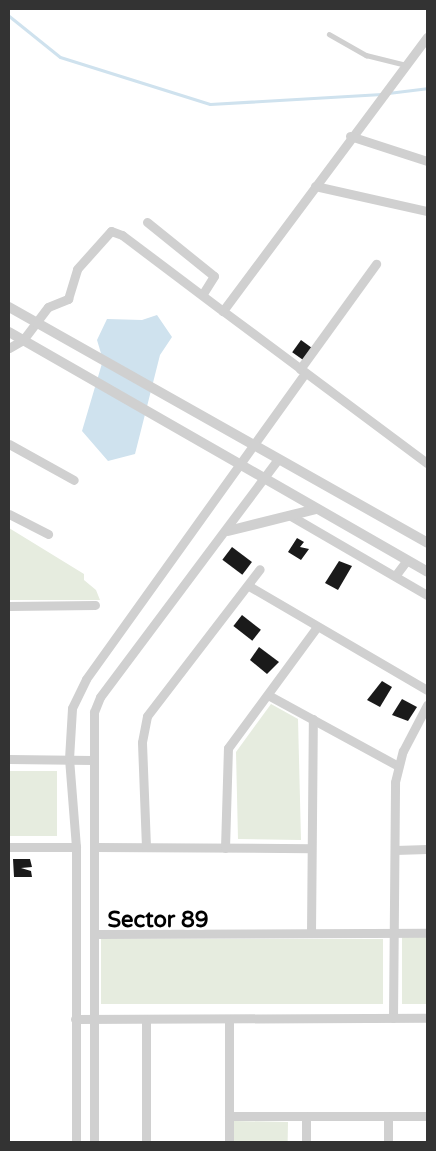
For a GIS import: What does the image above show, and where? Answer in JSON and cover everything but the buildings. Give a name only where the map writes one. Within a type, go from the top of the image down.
[{"type":"street","points":[[222,311],[350,136],[427,37]]},
{"type":"street","points":[[350,136],[427,161]]},
{"type":"street","points":[[315,186],[427,211]]},
{"type":"street","points":[[147,222],[214,276],[202,296]]},
{"type":"street","points":[[9,348],[23,340],[48,307],[68,299],[77,269],[111,231],[122,235],[427,464]]},
{"type":"street","points":[[76,1142],[76,847],[69,759],[72,708],[82,686],[241,466],[376,264]]},
{"type":"street","points":[[9,307],[427,543]]},
{"type":"street","points":[[9,332],[264,480],[427,571]]},
{"type":"street","points":[[9,444],[74,480]]},
{"type":"street","points":[[94,1142],[95,934],[92,760],[94,712],[100,697],[228,530],[278,459]]},
{"type":"street","points":[[228,530],[316,509]]},
{"type":"street","points":[[9,514],[48,534]]},
{"type":"street","points":[[291,516],[427,595]]},
{"type":"street","points":[[395,576],[408,560]]},
{"type":"street","points":[[146,847],[142,742],[145,722],[242,589],[249,586],[260,569]]},
{"type":"street","points":[[249,586],[316,627],[427,690]]},
{"type":"street","points":[[9,606],[95,605]]},
{"type":"street","points":[[225,848],[228,748],[316,627]]},
{"type":"street","points":[[268,695],[398,766]]},
{"type":"street","points":[[393,1018],[394,850],[398,766],[427,705]]},
{"type":"street","points":[[311,933],[313,720]]},
{"type":"street","points":[[9,759],[92,760]]},
{"type":"street","points":[[9,847],[76,847]]},
{"type":"street","points":[[94,847],[311,848]]},
{"type":"street","points":[[394,850],[427,849]]},
{"type":"street","points":[[95,934],[427,933]]},
{"type":"street","points":[[75,1019],[427,1018]]},
{"type":"street","points":[[146,1019],[146,1142]]},
{"type":"street","points":[[229,1019],[229,1142]]},
{"type":"street","points":[[229,1116],[427,1116]]},
{"type":"street","points":[[306,1116],[306,1142]]},
{"type":"street","points":[[388,1116],[388,1142]]},
{"type":"lane","points":[[329,34],[366,55],[406,65]]},
{"type":"shaded area","points":[[9,528],[84,574],[84,580],[96,590],[100,600],[9,600]]},
{"type":"shaded area","points":[[271,704],[298,719],[301,840],[238,839],[236,752]]},
{"type":"shaded area","points":[[9,771],[57,771],[57,836],[9,836]]},
{"type":"shaded area","points":[[402,935],[427,935],[427,1004],[402,1004]]},
{"type":"shaded area","points":[[101,939],[383,939],[383,1004],[101,1004]]},
{"type":"shaded area","points":[[234,1121],[288,1122],[288,1142],[234,1142]]},
{"type":"water","points":[[157,315],[172,337],[160,355],[135,454],[108,461],[82,431],[103,360],[97,340],[107,319],[142,320]]},
{"type":"waterway","points":[[9,16],[60,57],[210,104],[382,94]]},
{"type":"waterway","points":[[388,93],[427,88]]},
{"type":"district","name":"Sector 89","points":[[158,921]]}]
